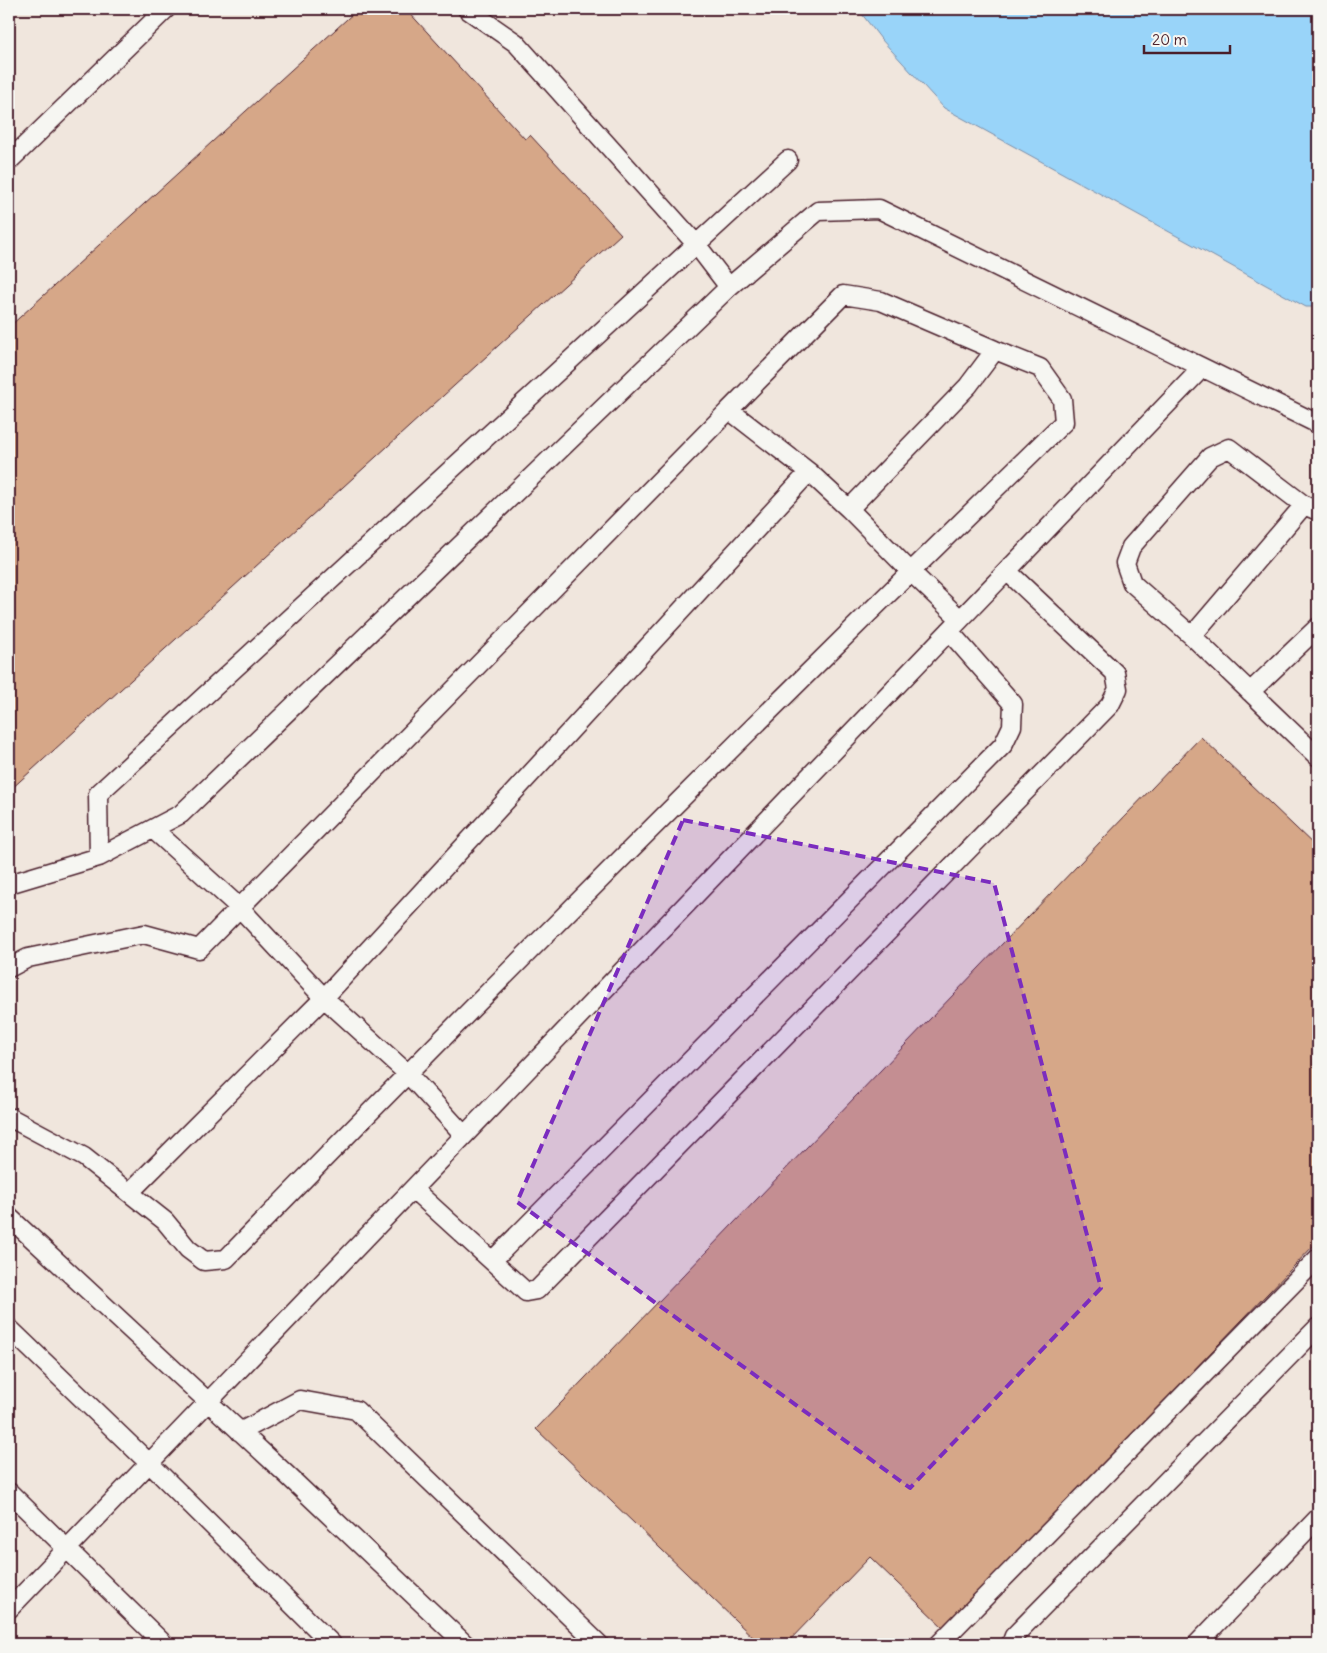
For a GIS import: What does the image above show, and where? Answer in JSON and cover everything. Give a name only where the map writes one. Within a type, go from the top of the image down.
[{"type":"lane","points":[[9,161],[166,9]]},
{"type":"lane","points":[[467,9],[516,43],[696,244],[729,287]]},
{"type":"lane","points":[[99,857],[98,794],[788,160]]},
{"type":"lane","points":[[9,883],[99,857],[180,814],[729,287],[818,211],[879,209],[1318,424]]},
{"type":"lane","points":[[9,968],[28,958],[144,934],[199,949],[728,410],[844,295],[881,301],[1040,368],[1062,399],[1064,422],[910,571],[407,1073],[226,1259],[204,1261],[188,1249],[165,1221],[84,1157],[9,1117]]},
{"type":"lane","points":[[850,509],[968,386],[995,350]]},
{"type":"lane","points":[[9,1609],[1202,368]]},
{"type":"lane","points":[[492,1261],[1003,745],[1012,726],[1013,704],[955,625],[910,571],[850,509],[809,472],[728,410]]},
{"type":"lane","points":[[1192,636],[1311,508],[1229,448],[1210,457],[1131,547],[1125,563],[1132,583],[1316,751]]},
{"type":"lane","points":[[130,1192],[324,998],[809,472]]},
{"type":"lane","points":[[413,1189],[526,1292],[537,1290],[1110,705],[1118,689],[1115,673],[1007,570]]},
{"type":"lane","points":[[1250,692],[1318,627]]},
{"type":"lane","points":[[153,829],[240,908],[324,998],[407,1073],[464,1135]]},
{"type":"lane","points":[[9,1217],[464,1644]]},
{"type":"lane","points":[[939,1644],[1318,1258]]},
{"type":"lane","points":[[1011,1644],[1014,1636],[1318,1327]]},
{"type":"lane","points":[[9,1328],[332,1644]]},
{"type":"lane","points":[[240,1432],[300,1400],[356,1410],[599,1644]]},
{"type":"lane","points":[[9,1492],[164,1644]]},
{"type":"lane","points":[[1197,1644],[1318,1518]]},
{"type":"highlighted area","points":[[683,820],[994,883],[1101,1288],[910,1488],[517,1202]]},
{"type":"water","points":[[858,9],[1318,9],[1318,307],[1306,307],[944,108],[881,39]]},
{"type":"building","points":[[358,9],[406,9],[525,139],[530,135],[621,234],[9,791],[9,327]]},
{"type":"building","points":[[1201,737],[1318,849],[1318,1241],[945,1629],[870,1557],[786,1644],[760,1644],[536,1429]]}]
